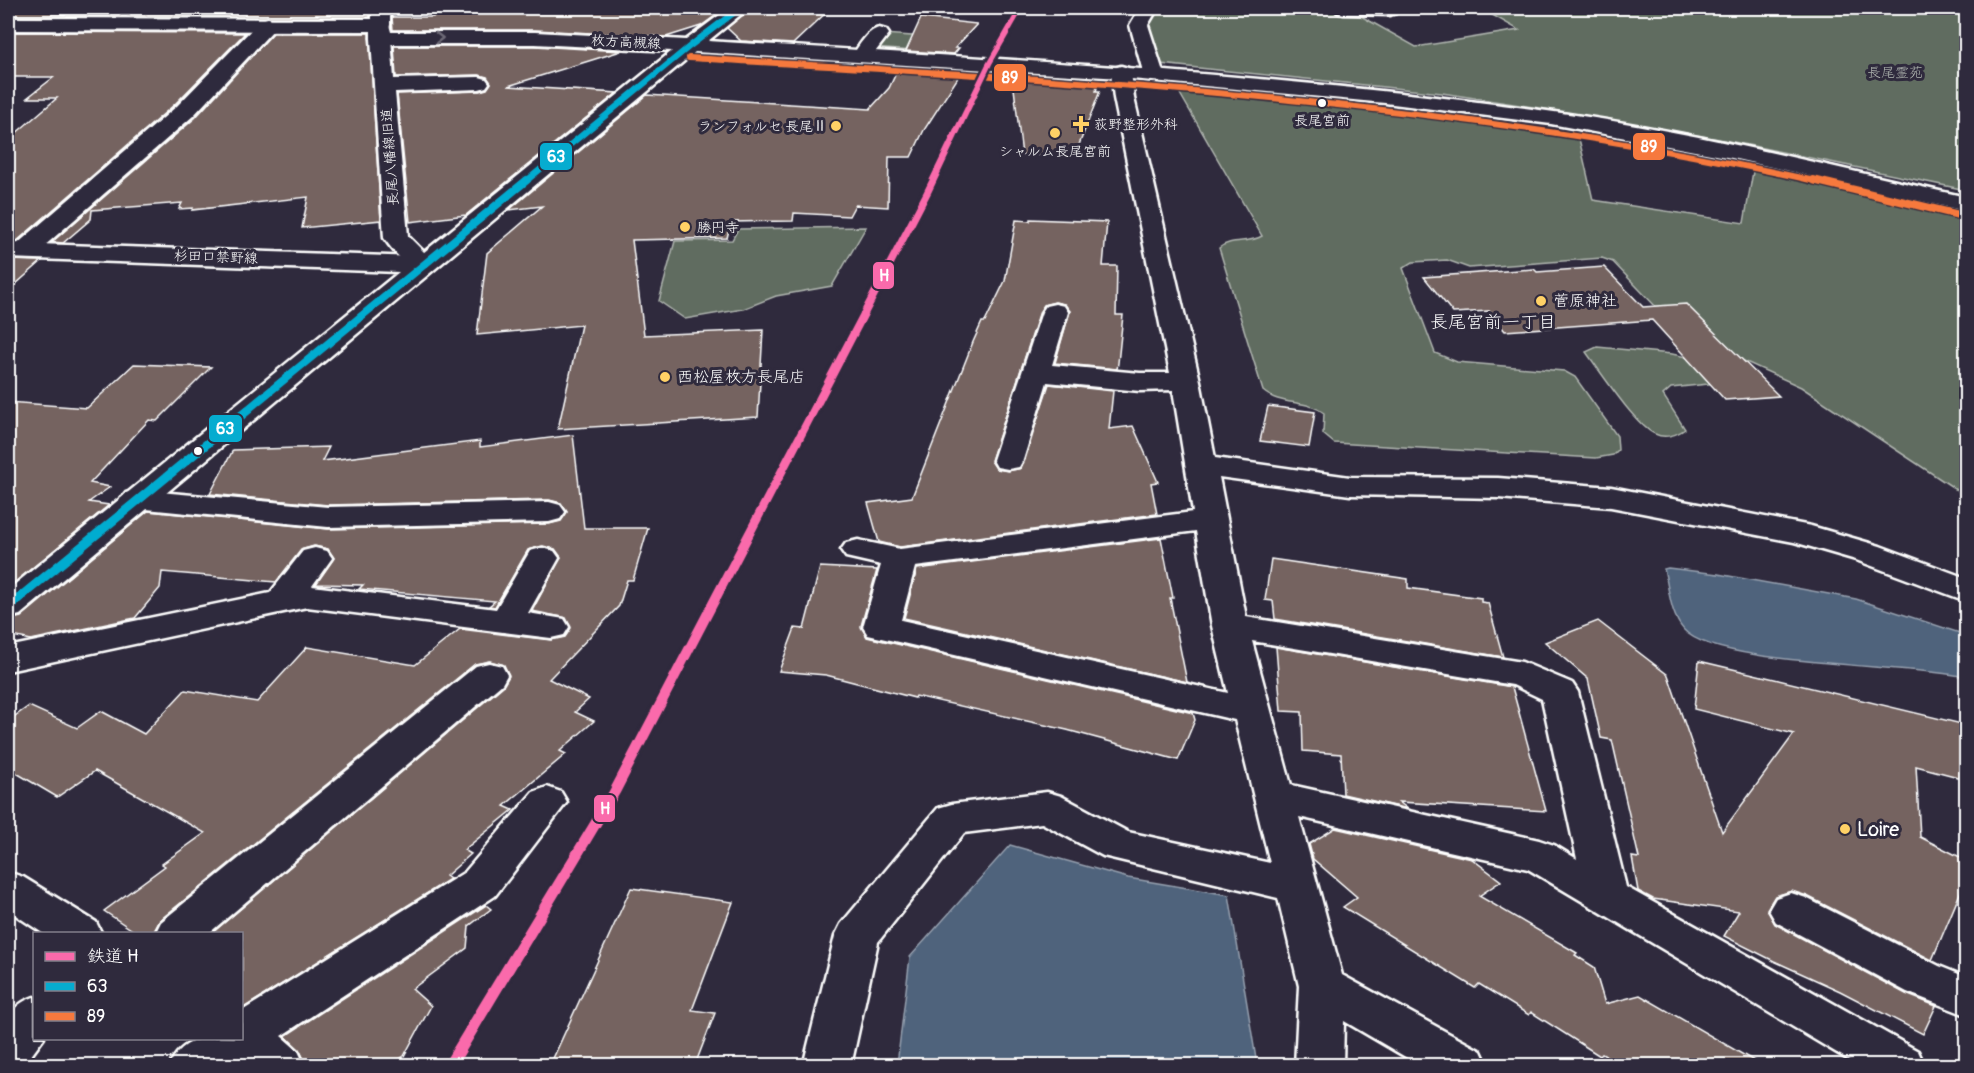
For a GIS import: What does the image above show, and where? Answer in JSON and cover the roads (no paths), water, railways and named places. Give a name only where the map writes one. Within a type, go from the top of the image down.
[{"type":"street","points":[[8,607],[690,46],[740,8]]},
{"type":"street","points":[[1149,8],[1139,25],[1141,37],[1137,73],[1124,98],[1203,465],[1230,626],[1322,986],[1319,1065]]},
{"type":"street","points":[[1344,8],[1389,9]]},
{"type":"street","name":"枚方高槻線","points":[[8,24],[381,23],[535,38],[1137,73],[1385,97],[1551,118],[1732,151],[1966,204]]},
{"type":"street","name":"長尾八幡線旧道","points":[[381,23],[396,238],[424,265]]},
{"type":"street","points":[[16,250],[185,111],[268,24]]},
{"type":"street","points":[[862,56],[879,34]]},
{"type":"street","points":[[384,86],[479,83]]},
{"type":"street","name":"杉田口禁野線","points":[[16,250],[424,265]]},
{"type":"street","points":[[1008,460],[1055,312]]},
{"type":"street","points":[[1036,372],[1140,382],[1186,381]]},
{"type":"street","points":[[1203,465],[1350,486],[1498,488],[1611,497],[1800,533],[1868,553],[1966,590]]},
{"type":"street","points":[[137,500],[328,517],[549,512]]},
{"type":"street","points":[[858,550],[900,559],[1212,519]]},
{"type":"street","points":[[281,602],[315,558]]},
{"type":"street","points":[[506,621],[542,558]]},
{"type":"street","points":[[900,559],[881,627],[1252,711]]},
{"type":"street","points":[[8,659],[307,596],[551,627]]},
{"type":"street","points":[[1230,626],[1522,674],[1559,692],[1607,897]]},
{"type":"street","points":[[178,932],[489,675]]},
{"type":"street","points":[[1273,796],[1539,855],[1607,897],[1901,1065]]},
{"type":"street","points":[[243,1034],[480,884],[547,801]]},
{"type":"street","points":[[827,1065],[857,936],[952,819],[1047,807],[1118,845],[1296,886]]},
{"type":"street","points":[[8,889],[78,932]]},
{"type":"street","points":[[1791,910],[1923,979],[1966,996]]},
{"type":"street","points":[[1322,986],[1464,1065]]},
{"type":"street","points":[[8,1050],[33,1017]]},
{"type":"street","points":[[243,1036],[281,1065]]},
{"type":"street","points":[[193,1065],[234,1040]]},
{"type":"water","points":[[1664,569],[1718,574],[1856,599],[1966,635],[1966,677],[1773,657],[1734,651],[1703,642],[1679,624]]},
{"type":"water","points":[[1010,845],[1128,878],[1229,895],[1257,1065],[897,1065],[910,957]]},
{"type":"rail line","name":"H","points":[[449,1066],[614,793],[927,193],[989,64],[1021,8]]},
{"type":"place","name":"長尾宮前","points":[[1322,103]]},
{"type":"place","name":"荻野整形外科","points":[[1081,124]]},
{"type":"place","name":"ランフォルセ 長尾 II","points":[[836,126]]},
{"type":"place","name":"シャルム長尾宮前","points":[[1055,133]]},
{"type":"place","name":"勝円寺","points":[[685,227]]},
{"type":"place","name":"菅原神社","points":[[1541,301]]},
{"type":"place","name":"西松屋枚方長尾店","points":[[665,377]]},
{"type":"place","name":"Loire","points":[[1845,829]]},
{"type":"district","name":"長尾宮前一丁目","points":[[1493,322]]},
{"type":"park label","name":"長尾霊苑","points":[[1895,72]]}]
